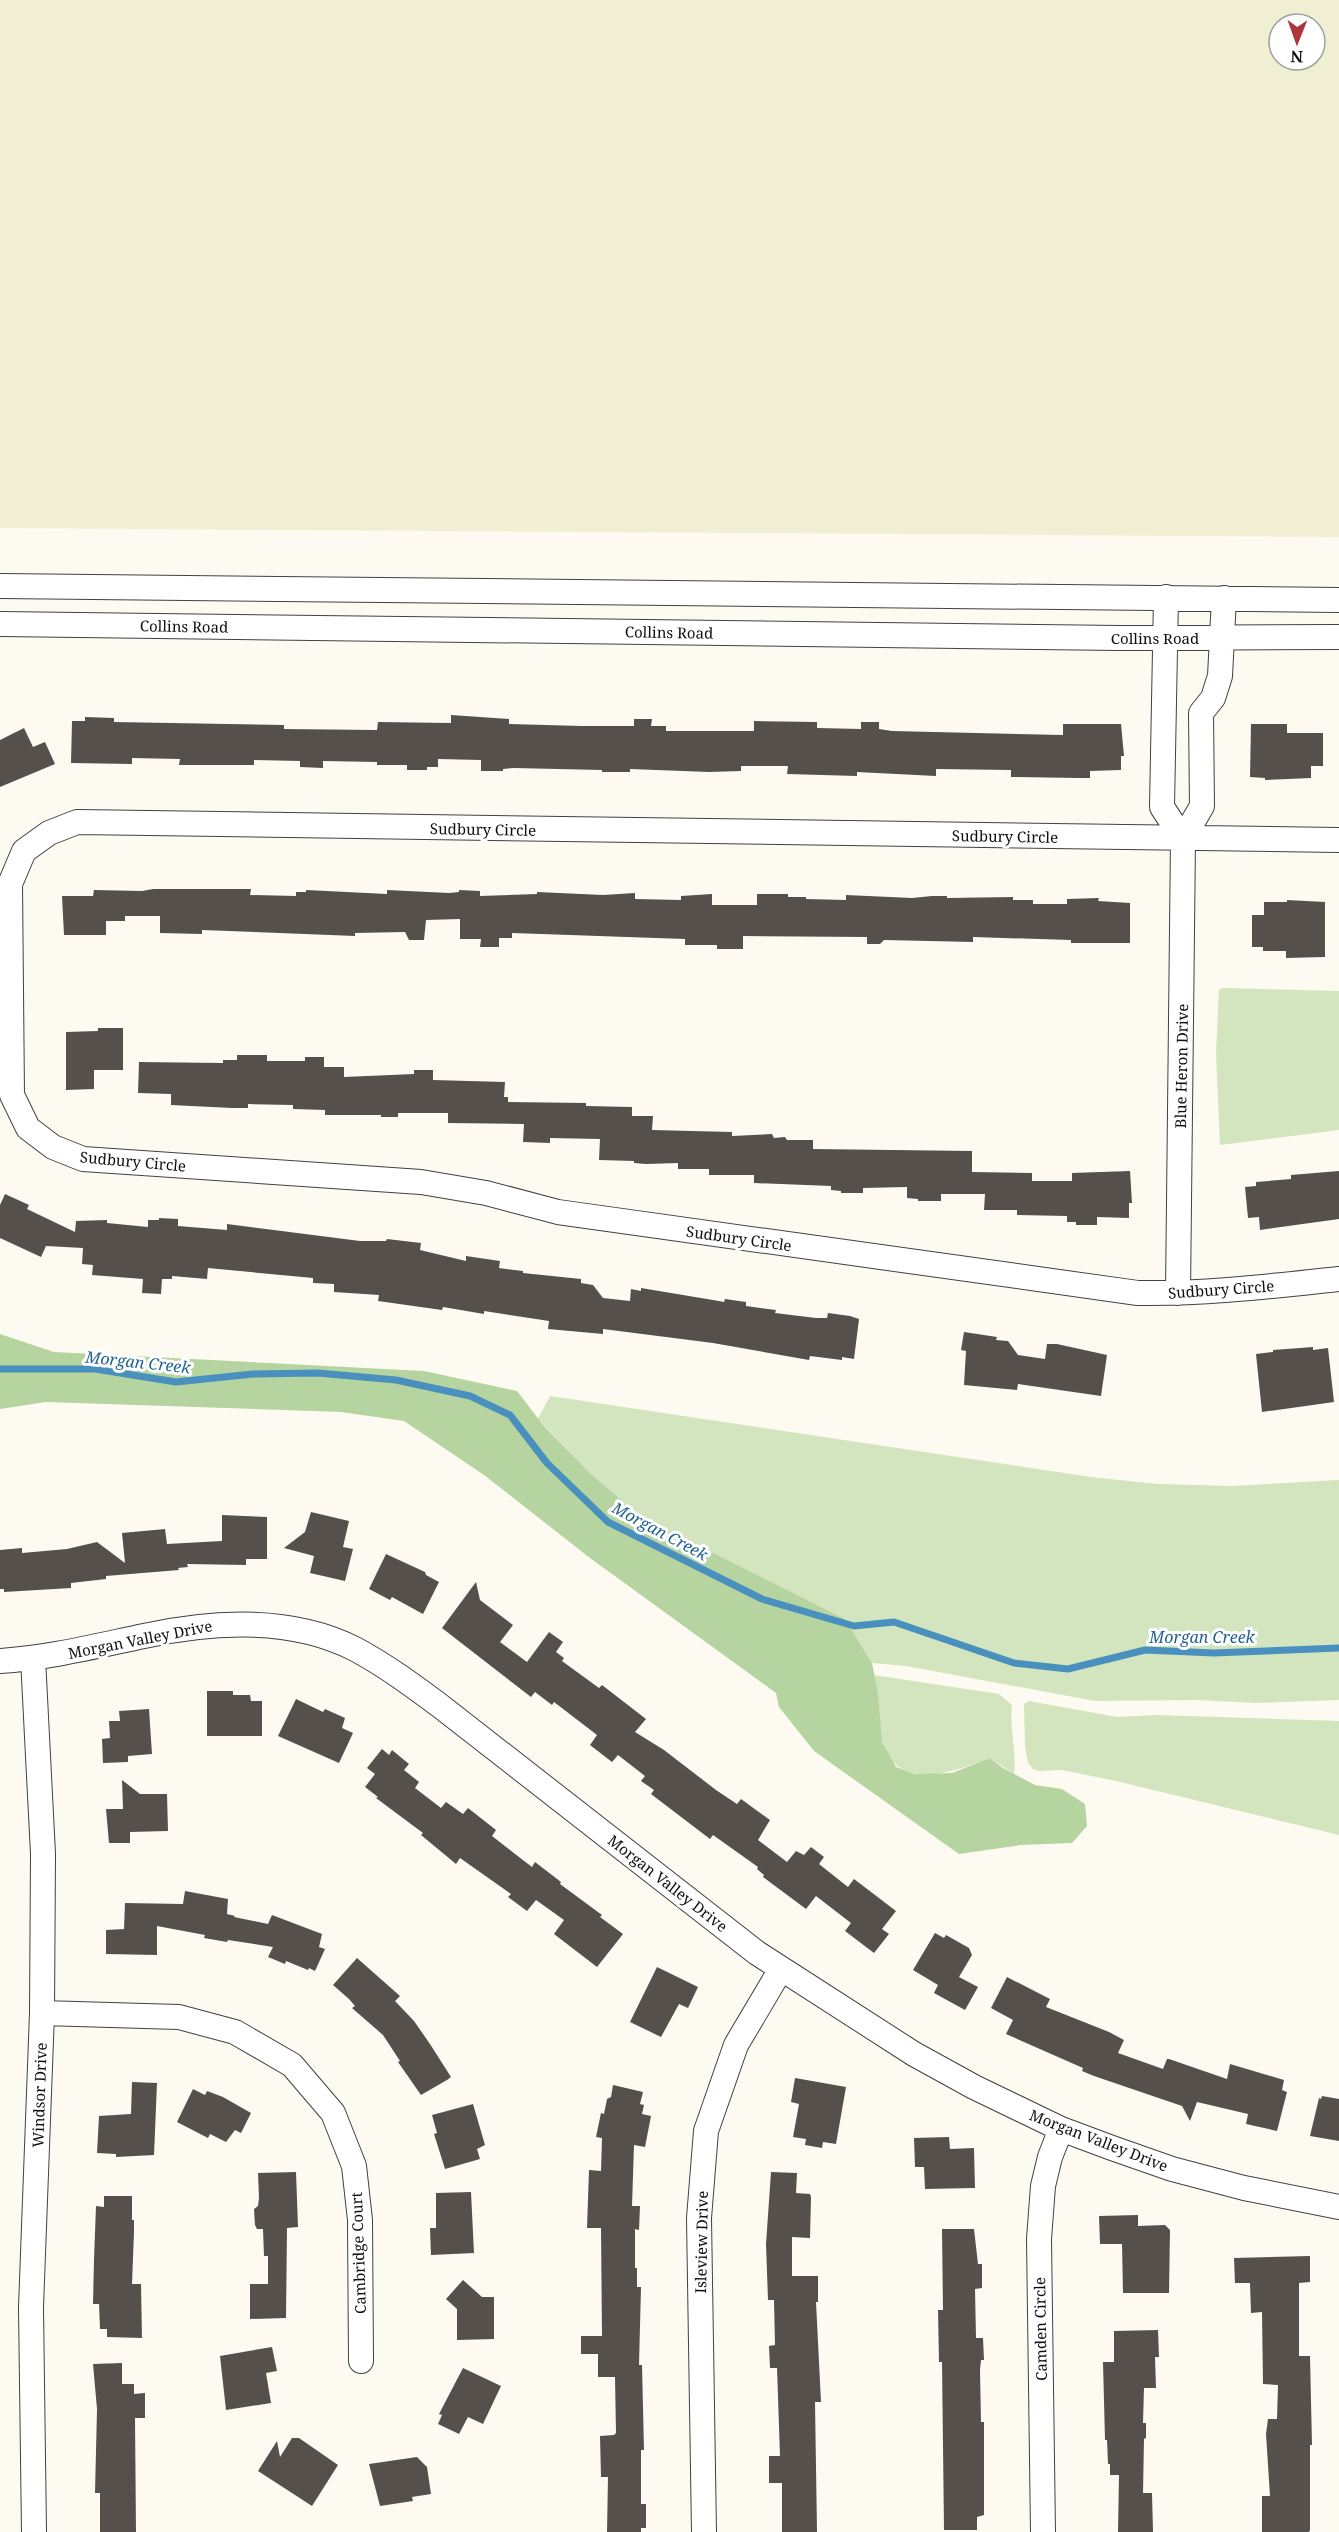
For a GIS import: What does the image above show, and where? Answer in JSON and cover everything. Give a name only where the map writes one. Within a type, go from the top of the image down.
[{"type":"street","points":[[0,586],[1339,600]]},
{"type":"street","points":[[1166,597],[1162,807],[1183,839]]},
{"type":"street","name":"Blue Heron Drive","points":[[1178,1293],[1183,839],[1202,806],[1201,713],[1213,698],[1216,687],[1223,639],[1224,598]]},
{"type":"street","name":"Collins Road","points":[[0,624],[1166,639],[1339,637]]},
{"type":"street","name":"Sudbury Circle","points":[[1339,840],[77,822],[49,834],[24,851],[10,884],[12,1095],[28,1128],[53,1147],[83,1159],[421,1182],[486,1193],[574,1215],[1138,1293],[1178,1293],[1339,1279]]},
{"type":"street","name":"Morgan Valley Drive","points":[[0,1661],[81,1650],[176,1629],[230,1624],[272,1625],[309,1633],[352,1648],[404,1679],[527,1772],[757,1953],[914,2054],[974,2087],[1061,2129],[1172,2169],[1244,2188],[1339,2206]]},
{"type":"street","name":"Windsor Drive","points":[[33,1658],[43,1841],[42,2013],[31,2307],[34,2532]]},
{"type":"street","name":"Isleview Drive","points":[[704,2532],[699,2214],[706,2131],[735,2045],[781,1969]]},
{"type":"street","name":"Cambridge Court","points":[[42,2013],[179,2017],[235,2032],[292,2065],[333,2113],[354,2166],[360,2220],[361,2361]]},
{"type":"street","name":"Camden Circle","points":[[1043,2532],[1039,2240],[1043,2186],[1050,2157],[1061,2129]]},
{"type":"shaded area","points":[[0,0],[1339,0],[1339,537],[0,528]]},
{"type":"green space","points":[[1219,989],[1339,991],[1339,1130],[1220,1145],[1216,1053]]},
{"type":"green space","points":[[0,1334],[54,1352],[424,1371],[517,1391],[543,1425],[592,1475],[640,1516],[845,1619],[872,1663],[878,1694],[882,1742],[896,1767],[915,1774],[952,1773],[990,1758],[1003,1768],[1035,1785],[1062,1789],[1085,1804],[1087,1826],[1072,1843],[1021,1845],[959,1854],[814,1751],[779,1707],[776,1693],[590,1558],[484,1475],[404,1421],[341,1412],[46,1402],[0,1409]]},
{"type":"green space","points":[[550,1396],[1091,1477],[1158,1484],[1232,1486],[1339,1480],[1339,1700],[1255,1703],[1197,1700],[1095,1701],[906,1666],[872,1663],[845,1619],[640,1516],[592,1475],[538,1419]]},
{"type":"green space","points":[[874,1675],[999,1694],[1012,1705],[1014,1774],[990,1758],[961,1768],[930,1774],[902,1769],[891,1759],[883,1744]]},
{"type":"green space","points":[[1029,1701],[1117,1717],[1157,1715],[1339,1721],[1339,1835],[1116,1781],[1062,1770],[1033,1769],[1028,1763],[1025,1746],[1024,1704]]},
{"type":"building","points":[[451,715],[509,719],[509,724],[582,726],[634,726],[634,719],[652,719],[651,726],[666,726],[666,731],[754,731],[754,721],[817,722],[817,728],[861,729],[861,722],[879,722],[879,729],[892,731],[1063,735],[1063,724],[1121,724],[1124,756],[1121,756],[1121,770],[1090,771],[1090,778],[1011,777],[1011,770],[936,769],[936,776],[857,772],[857,776],[787,774],[788,766],[741,766],[741,771],[709,772],[630,769],[630,772],[602,772],[602,770],[514,768],[503,769],[503,771],[481,771],[481,760],[438,759],[438,767],[427,767],[427,770],[407,770],[407,765],[377,765],[377,762],[323,761],[323,768],[300,767],[300,761],[254,760],[254,765],[179,765],[180,759],[132,758],[132,764],[71,763],[72,721],[85,721],[85,717],[114,718],[114,722],[284,725],[284,729],[377,730],[378,722],[451,723]]},
{"type":"building","points":[[1251,724],[1287,724],[1287,733],[1323,733],[1323,766],[1311,766],[1311,778],[1265,780],[1265,778],[1250,777]]},
{"type":"building","points":[[24,728],[33,747],[45,742],[55,764],[0,787],[0,740]]},
{"type":"building","points":[[251,889],[250,895],[296,896],[296,892],[306,892],[306,890],[387,894],[387,890],[449,893],[459,892],[459,890],[480,891],[480,896],[537,894],[537,892],[603,895],[635,893],[635,899],[681,900],[681,896],[712,894],[712,905],[757,905],[757,894],[788,894],[788,897],[806,897],[806,899],[846,900],[846,895],[912,898],[932,896],[947,896],[947,898],[1013,897],[1013,900],[1033,900],[1033,904],[1067,904],[1067,899],[1099,898],[1098,901],[1130,903],[1130,943],[1071,943],[1071,940],[973,937],[973,942],[884,940],[880,944],[867,944],[867,937],[743,936],[743,949],[717,949],[717,945],[685,945],[685,939],[512,933],[512,938],[499,938],[499,947],[480,947],[481,939],[460,939],[460,919],[426,920],[424,940],[409,940],[405,932],[355,933],[355,936],[202,930],[202,934],[160,933],[160,916],[125,916],[125,921],[106,921],[106,935],[64,935],[62,896],[93,896],[94,890],[142,891]]},
{"type":"building","points":[[1287,900],[1325,902],[1325,957],[1286,958],[1286,951],[1263,951],[1263,947],[1252,947],[1252,915],[1264,915],[1264,902],[1287,902]]},
{"type":"building","points":[[98,1028],[123,1028],[123,1070],[94,1070],[94,1089],[66,1090],[66,1032],[98,1031]]},
{"type":"building","points":[[237,1055],[267,1055],[267,1061],[305,1061],[305,1057],[324,1057],[324,1067],[344,1067],[344,1077],[414,1074],[414,1070],[433,1070],[433,1080],[505,1082],[504,1097],[508,1097],[508,1102],[586,1103],[586,1106],[632,1107],[632,1116],[653,1116],[652,1130],[732,1132],[732,1136],[772,1134],[774,1138],[785,1137],[787,1140],[813,1140],[813,1149],[972,1151],[972,1172],[1032,1173],[1032,1181],[1072,1181],[1072,1173],[1130,1171],[1132,1203],[1129,1203],[1129,1218],[1097,1217],[1097,1225],[1076,1225],[1076,1222],[1067,1222],[1067,1216],[1017,1215],[1017,1210],[984,1210],[985,1194],[941,1194],[941,1201],[918,1201],[918,1199],[907,1198],[907,1187],[863,1188],[863,1193],[841,1193],[841,1191],[831,1190],[831,1186],[754,1183],[754,1175],[709,1175],[709,1169],[678,1169],[678,1163],[646,1164],[634,1163],[634,1161],[599,1160],[600,1139],[550,1138],[550,1143],[523,1142],[524,1124],[448,1123],[448,1113],[398,1113],[398,1117],[325,1115],[325,1110],[293,1109],[293,1105],[248,1104],[248,1108],[232,1108],[171,1105],[171,1094],[138,1093],[139,1062],[223,1063],[223,1060],[237,1060]]},
{"type":"building","points":[[1339,1171],[1339,1219],[1260,1230],[1259,1217],[1248,1218],[1245,1187],[1256,1186],[1256,1182],[1291,1179],[1291,1175]]},
{"type":"building","points":[[5,1194],[29,1205],[27,1209],[75,1232],[76,1221],[107,1220],[107,1223],[148,1227],[148,1220],[159,1220],[159,1218],[178,1219],[178,1226],[227,1230],[227,1224],[360,1241],[386,1241],[387,1239],[421,1243],[420,1250],[466,1261],[466,1256],[500,1261],[499,1268],[523,1271],[523,1273],[581,1279],[581,1283],[593,1285],[603,1298],[630,1301],[631,1289],[641,1291],[641,1288],[724,1302],[725,1299],[746,1302],[746,1306],[776,1310],[775,1313],[816,1318],[827,1318],[828,1313],[850,1316],[859,1319],[854,1359],[842,1357],[842,1360],[810,1356],[809,1360],[713,1343],[603,1329],[603,1334],[548,1329],[549,1321],[484,1311],[484,1314],[443,1307],[442,1310],[378,1301],[379,1295],[334,1292],[334,1284],[313,1283],[313,1278],[208,1268],[207,1279],[172,1276],[172,1279],[162,1279],[161,1294],[142,1293],[143,1279],[92,1275],[93,1265],[82,1264],[83,1248],[46,1246],[41,1257],[0,1238],[0,1205]]},
{"type":"building","points":[[964,1332],[1008,1341],[1018,1355],[1045,1359],[1047,1344],[1057,1344],[1107,1355],[1101,1396],[1018,1384],[1017,1390],[964,1385],[966,1351],[961,1350]]},
{"type":"building","points":[[1313,1347],[1313,1350],[1328,1348],[1334,1402],[1262,1412],[1256,1354],[1273,1352],[1273,1350]]},
{"type":"building","points":[[311,1512],[349,1521],[343,1547],[353,1549],[345,1581],[310,1573],[314,1556],[284,1548],[305,1532]]},
{"type":"building","points":[[222,1515],[267,1517],[267,1559],[246,1559],[246,1565],[187,1564],[188,1567],[178,1568],[179,1570],[106,1576],[106,1579],[71,1583],[71,1588],[4,1592],[4,1589],[0,1589],[0,1550],[22,1548],[22,1553],[67,1549],[97,1542],[125,1563],[122,1533],[165,1529],[167,1544],[222,1541]]},
{"type":"building","points":[[386,1554],[425,1572],[426,1575],[439,1582],[423,1614],[392,1597],[390,1600],[369,1589]]},
{"type":"building","points":[[476,1582],[480,1600],[513,1625],[500,1642],[527,1662],[549,1632],[563,1642],[556,1652],[564,1658],[562,1661],[599,1688],[602,1685],[646,1719],[635,1732],[664,1750],[737,1804],[741,1799],[770,1820],[758,1840],[787,1862],[796,1851],[804,1855],[811,1847],[824,1857],[819,1864],[848,1887],[854,1879],[896,1911],[882,1929],[889,1934],[874,1953],[845,1931],[851,1923],[816,1896],[806,1909],[763,1877],[758,1867],[713,1835],[710,1839],[651,1794],[654,1790],[641,1781],[645,1776],[618,1755],[612,1762],[590,1745],[597,1735],[554,1702],[552,1705],[535,1692],[531,1697],[442,1628]]},
{"type":"building","points":[[207,1691],[233,1691],[233,1695],[250,1695],[251,1701],[262,1701],[262,1736],[207,1736]]},
{"type":"building","points":[[296,1699],[323,1712],[325,1709],[345,1718],[342,1728],[353,1733],[339,1763],[278,1736]]},
{"type":"building","points":[[149,1709],[152,1754],[128,1756],[128,1762],[103,1763],[102,1739],[110,1738],[109,1721],[120,1721],[119,1711]]},
{"type":"building","points":[[382,1749],[389,1755],[392,1750],[409,1764],[404,1770],[419,1782],[415,1788],[441,1808],[446,1802],[463,1814],[468,1808],[496,1830],[492,1836],[532,1867],[535,1862],[623,1934],[597,1967],[554,1934],[564,1920],[536,1900],[527,1911],[508,1897],[511,1894],[460,1858],[456,1864],[421,1835],[423,1833],[365,1787],[375,1774],[367,1768]]},
{"type":"building","points":[[122,1780],[140,1794],[167,1794],[168,1831],[130,1832],[130,1843],[109,1843],[106,1809],[123,1809]]},
{"type":"building","points":[[185,1891],[228,1899],[227,1914],[234,1917],[268,1924],[272,1915],[322,1934],[319,1947],[325,1949],[315,1971],[286,1961],[285,1964],[268,1957],[273,1947],[204,1938],[205,1935],[157,1926],[157,1955],[106,1954],[106,1930],[124,1929],[125,1903],[183,1904]]},
{"type":"building","points":[[935,1933],[944,1938],[946,1935],[969,1948],[972,1955],[959,1977],[978,1987],[965,2010],[934,1993],[938,1985],[913,1970]]},
{"type":"building","points":[[357,1958],[400,1996],[395,2001],[414,2021],[451,2077],[421,2095],[383,2035],[352,2008],[355,2006],[333,1985]]},
{"type":"building","points":[[657,1967],[698,1987],[688,2008],[679,2004],[661,2037],[630,2022]]},
{"type":"building","points":[[1007,1977],[1050,1999],[1046,2007],[1124,2040],[1118,2053],[1163,2069],[1169,2059],[1227,2079],[1230,2064],[1284,2080],[1282,2090],[1287,2092],[1277,2131],[1246,2124],[1248,2114],[1197,2102],[1190,2121],[1182,2106],[1094,2076],[1082,2071],[1083,2068],[1006,2034],[1013,2020],[991,2008]]},
{"type":"building","points":[[795,2078],[846,2087],[836,2144],[823,2142],[822,2148],[805,2145],[806,2139],[793,2137],[799,2104],[791,2102]]},
{"type":"building","points":[[132,2082],[157,2083],[154,2155],[116,2157],[116,2154],[97,2153],[99,2116],[131,2114]]},
{"type":"building","points":[[613,2085],[643,2092],[640,2104],[644,2105],[642,2114],[651,2116],[645,2147],[634,2145],[632,2206],[640,2206],[639,2230],[635,2229],[635,2268],[637,2268],[637,2287],[641,2287],[639,2365],[642,2365],[644,2450],[641,2450],[641,2504],[646,2504],[646,2528],[641,2528],[641,2532],[607,2532],[608,2477],[601,2477],[600,2436],[616,2433],[615,2377],[598,2377],[598,2354],[581,2354],[581,2336],[602,2336],[601,2228],[587,2228],[589,2170],[601,2171],[602,2138],[596,2137],[601,2113],[604,2114]]},
{"type":"building","points":[[193,2089],[205,2095],[207,2091],[223,2097],[251,2113],[241,2133],[235,2130],[226,2142],[210,2134],[208,2138],[177,2122]]},
{"type":"building","points":[[1322,2096],[1339,2099],[1339,2141],[1310,2136],[1319,2098],[1321,2099]]},
{"type":"building","points":[[473,2104],[485,2145],[477,2149],[480,2159],[445,2169],[434,2134],[437,2133],[432,2115]]},
{"type":"building","points":[[949,2137],[950,2149],[974,2148],[975,2188],[925,2189],[924,2167],[915,2167],[914,2138]]},
{"type":"building","points":[[296,2172],[298,2227],[287,2228],[286,2318],[250,2319],[250,2284],[268,2284],[268,2256],[264,2256],[263,2229],[257,2229],[255,2225],[254,2209],[258,2206],[259,2198],[258,2173]]},
{"type":"building","points":[[771,2172],[797,2173],[796,2193],[810,2194],[811,2197],[810,2238],[792,2237],[792,2276],[818,2276],[818,2302],[816,2302],[821,2402],[815,2402],[817,2532],[782,2532],[782,2483],[769,2483],[769,2456],[780,2456],[777,2368],[770,2368],[769,2346],[775,2345],[774,2300],[768,2300],[766,2244]]},
{"type":"building","points":[[471,2192],[474,2253],[431,2255],[430,2228],[436,2228],[436,2193]]},
{"type":"building","points":[[104,2196],[132,2196],[134,2232],[132,2284],[141,2284],[142,2338],[107,2337],[107,2329],[100,2329],[99,2304],[93,2304],[96,2206],[104,2207]]},
{"type":"building","points":[[1138,2215],[1138,2226],[1165,2225],[1170,2230],[1169,2293],[1123,2293],[1122,2244],[1100,2244],[1099,2216]]},
{"type":"building","points":[[942,2229],[974,2229],[978,2264],[982,2264],[982,2288],[975,2289],[976,2338],[983,2338],[984,2360],[981,2360],[980,2370],[981,2422],[984,2422],[984,2515],[977,2517],[977,2530],[944,2530],[942,2362],[939,2362],[938,2310],[943,2310]]},
{"type":"building","points":[[1310,2256],[1310,2282],[1299,2283],[1299,2356],[1310,2356],[1312,2445],[1310,2445],[1310,2530],[1309,2532],[1262,2532],[1262,2496],[1270,2496],[1266,2434],[1268,2419],[1277,2419],[1278,2385],[1263,2384],[1262,2312],[1251,2313],[1250,2283],[1235,2283],[1234,2258]]},
{"type":"building","points":[[463,2280],[482,2297],[494,2297],[494,2339],[457,2340],[457,2309],[446,2299]]},
{"type":"building","points":[[1158,2330],[1159,2357],[1155,2357],[1156,2388],[1144,2388],[1143,2423],[1146,2423],[1146,2438],[1144,2439],[1143,2493],[1152,2493],[1153,2532],[1118,2532],[1119,2475],[1110,2475],[1110,2464],[1108,2464],[1107,2440],[1105,2440],[1103,2362],[1114,2362],[1114,2331]]},
{"type":"building","points":[[272,2347],[277,2371],[266,2373],[271,2403],[226,2410],[220,2356]]},
{"type":"building","points":[[122,2363],[122,2384],[134,2384],[134,2394],[145,2393],[145,2418],[135,2418],[136,2532],[100,2532],[100,2493],[95,2493],[97,2409],[93,2364]]},
{"type":"building","points":[[463,2368],[501,2386],[483,2424],[468,2417],[459,2434],[438,2424],[442,2415],[439,2414]]},
{"type":"building","points":[[292,2438],[299,2438],[338,2465],[312,2506],[258,2471],[277,2441],[280,2457]]},
{"type":"building","points":[[417,2457],[427,2467],[431,2494],[412,2497],[413,2501],[380,2506],[369,2464]]},
{"type":"waterway","name":"Morgan Creek","points":[[0,1369],[95,1369],[176,1382],[253,1374],[318,1373],[396,1380],[470,1396],[510,1415],[547,1463],[608,1522],[762,1599],[854,1626],[894,1622],[1014,1663],[1068,1669],[1145,1650],[1214,1653],[1339,1648]]}]
